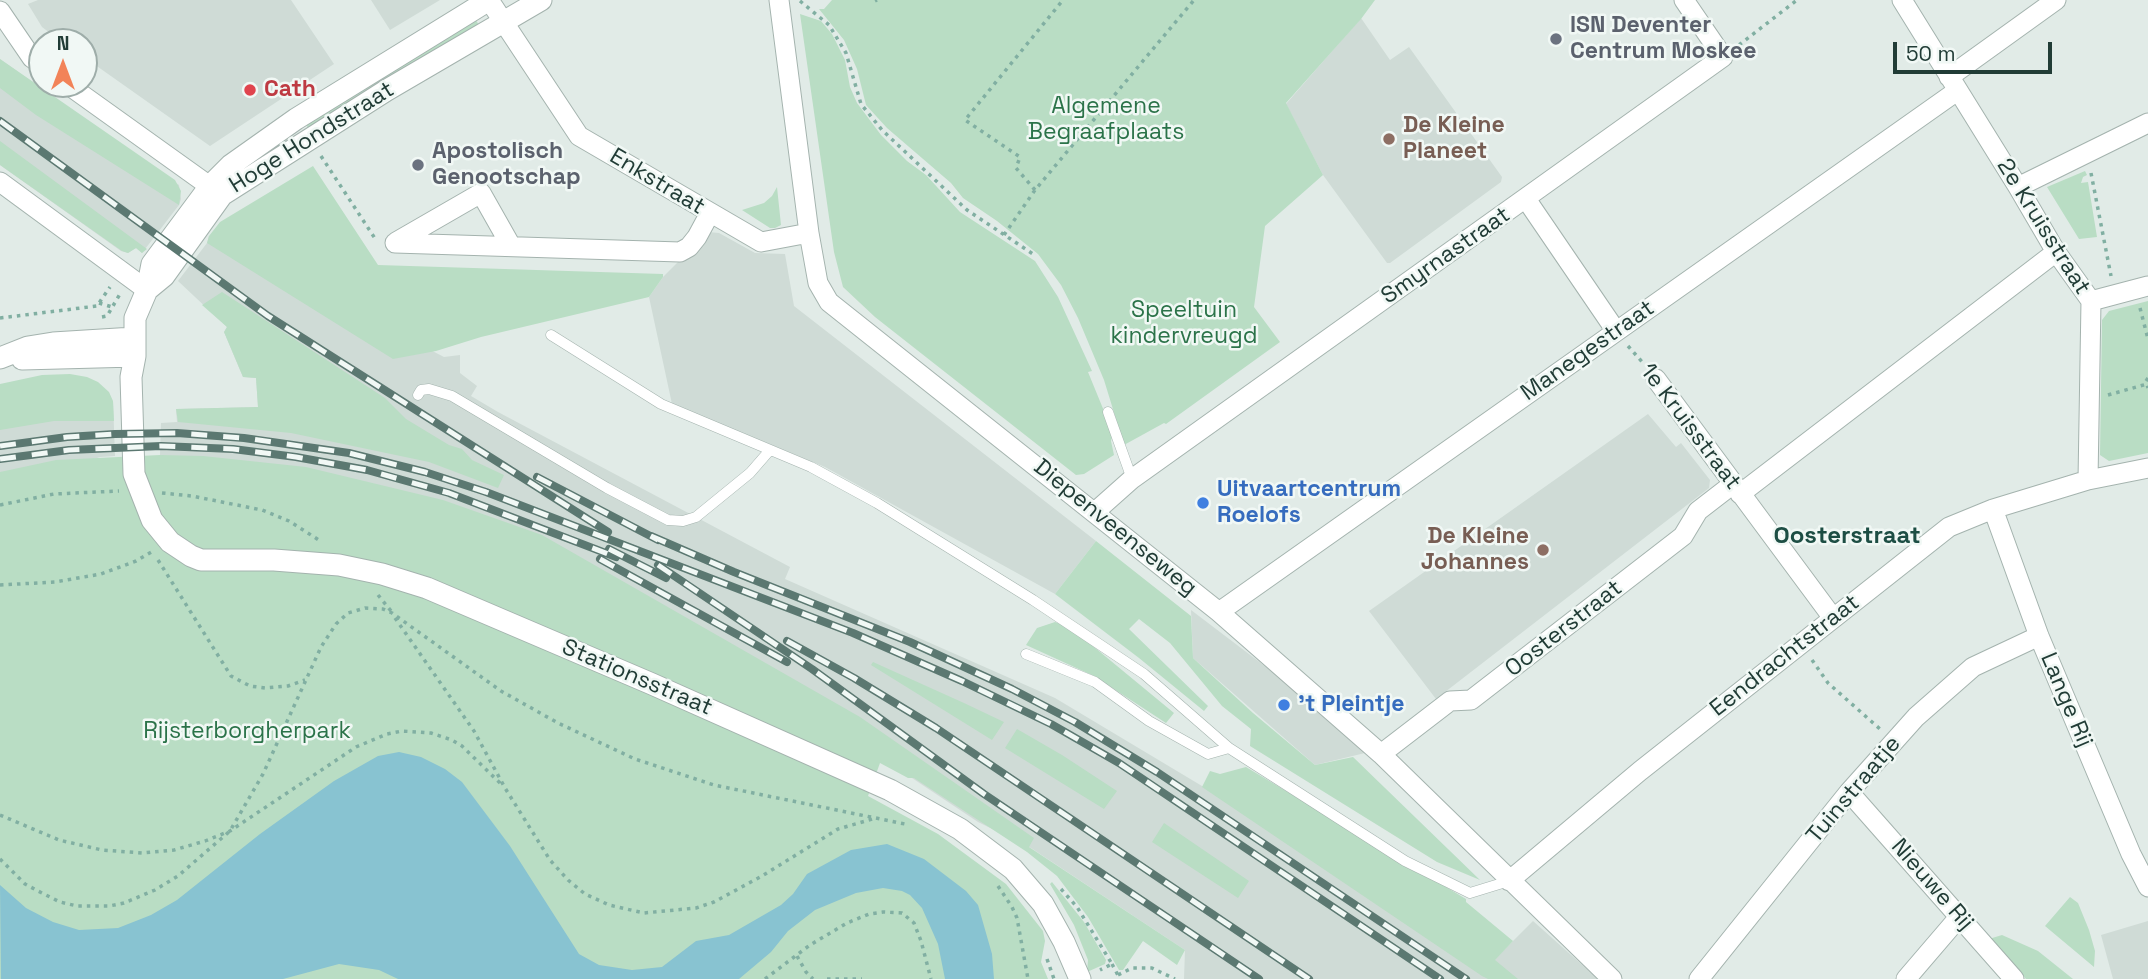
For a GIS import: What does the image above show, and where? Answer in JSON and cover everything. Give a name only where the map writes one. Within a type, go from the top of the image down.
[{"type":"street","name":"Enkstraat","points":[[489,0],[579,136],[761,242],[809,233]]},
{"type":"street","name":"Hoge Hondstraat","points":[[139,284],[164,276],[231,165],[296,119],[489,0]]},
{"type":"street","name":"Hoge Hondstraat","points":[[216,190],[310,139],[502,21],[541,0]]},
{"type":"street","name":"Diepenveenseweg","points":[[779,0],[809,233],[818,283],[829,302],[1219,611],[1381,754],[1612,979]]},
{"type":"street","points":[[1684,0],[1723,57]]},
{"type":"street","name":"2e Kruisstraat","points":[[1902,0],[2056,252],[2091,301],[2088,480]]},
{"type":"street","name":"Manegestraat","points":[[1219,611],[1616,331],[1953,84],[2056,0]]},
{"type":"street","points":[[0,11],[28,52]]},
{"type":"street","name":"Smyrnastraat","points":[[1096,511],[1132,479],[1723,57]]},
{"type":"street","points":[[87,98],[216,190]]},
{"type":"street","points":[[2018,187],[2148,123]]},
{"type":"street","points":[[0,183],[139,284],[135,347],[144,376],[145,463],[141,492]]},
{"type":"street","points":[[395,243],[481,193],[511,246]]},
{"type":"street","points":[[1526,199],[1616,331]]},
{"type":"street","points":[[395,243],[680,252],[689,247],[697,237],[710,213]]},
{"type":"street","name":"Oosterstraat","points":[[1381,754],[1450,701],[1471,700],[1482,692],[1683,536],[1698,511],[1736,489],[2056,252]]},
{"type":"street","points":[[2091,301],[2141,288]]},
{"type":"street","points":[[0,359],[28,347],[53,343],[135,347]]},
{"type":"street","name":"1e Kruisstraat","points":[[1656,379],[1833,618]]},
{"type":"street","name":"Eendrachtstraat","points":[[1509,881],[1640,771],[1949,527],[1993,509],[2088,480],[2148,468]]},
{"type":"street","name":"Stationsstraat","points":[[141,492],[147,510],[160,531],[170,542],[191,556],[214,561],[274,560],[339,565],[382,574],[452,598],[890,790],[960,829],[1013,869],[1043,904],[1080,979]]},
{"type":"street","name":"Lange Rij","points":[[1993,509],[2039,636],[2131,854],[2148,887]]},
{"type":"street","name":"Tuinstraatje","points":[[1699,979],[1849,792],[1916,717],[1973,667],[2039,636]]},
{"type":"street","name":"Nieuwe Rij","points":[[1849,792],[2014,979]]},
{"type":"street","points":[[1906,979],[1960,916]]},
{"type":"lane","points":[[551,335],[660,404],[811,467],[877,503],[1033,600],[1144,674],[1229,748],[1405,861],[1470,893],[1509,881]]},
{"type":"lane","points":[[418,395],[421,390],[429,388],[452,396],[607,488],[668,520],[683,521],[696,517],[750,472],[770,450]]},
{"type":"lane","points":[[1108,412],[1132,479]]},
{"type":"lane","points":[[1026,654],[1095,682],[1149,720],[1208,754],[1229,748]]},
{"type":"path","points":[[798,0],[829,25],[846,53],[861,104],[882,130],[967,210],[1036,256]]},
{"type":"path","points":[[1035,190],[1016,168],[1020,157],[965,120],[1063,0]]},
{"type":"path","points":[[1004,235],[1035,190],[1194,0]]},
{"type":"path","points":[[1723,57],[1797,0]]},
{"type":"path","points":[[310,139],[377,242],[395,243]]},
{"type":"path","name":"2e Kruisstraat","points":[[2087,152],[2114,295]]},
{"type":"path","points":[[99,318],[107,316],[112,307],[139,284]]},
{"type":"path","points":[[0,318],[97,306],[111,286]]},
{"type":"path","points":[[2141,288],[2141,312],[2148,339]]},
{"type":"path","points":[[99,303],[112,307]]},
{"type":"path","points":[[2141,312],[2148,311]]},
{"type":"path","name":"1e Kruisstraat","points":[[1616,331],[1656,379]]},
{"type":"path","points":[[2090,400],[2147,386],[2148,378]]},
{"type":"path","points":[[0,505],[54,494],[141,492],[192,496],[262,510],[289,520],[320,540],[339,565]]},
{"type":"path","points":[[0,585],[55,582],[101,574],[136,561],[153,551],[232,676],[250,686],[265,688],[288,686],[305,680]]},
{"type":"path","points":[[0,815],[59,840],[102,850],[142,853],[174,850],[230,831],[263,774],[305,680],[336,624],[348,613],[376,608],[392,613],[501,691],[558,723],[635,759],[727,788],[911,826]]},
{"type":"path","points":[[392,613],[474,731],[541,847],[568,880],[585,894],[609,905],[644,913],[696,908],[762,876],[838,829],[878,818]]},
{"type":"path","points":[[1800,644],[1828,683],[1894,742]]},
{"type":"path","points":[[0,859],[25,884],[49,897],[77,906],[124,903],[156,890],[191,866],[230,831],[356,747],[402,731],[431,733],[453,740],[505,788]]},
{"type":"path","points":[[994,883],[1015,912],[1028,979]]},
{"type":"path","points":[[769,978],[810,945],[858,918],[892,912],[902,914],[914,923],[931,979]]},
{"type":"path","points":[[797,956],[813,979]]},
{"type":"path","points":[[1112,964],[1119,977],[1132,968],[1152,968],[1175,979]]},
{"type":"path","points":[[827,979],[862,979]]},
{"type":"shaded area","points":[[38,0],[291,0],[334,64],[210,146],[98,67],[98,28],[43,28],[28,4]]},
{"type":"shaded area","points":[[371,0],[440,0],[390,30]]},
{"type":"shaded area","name":"De Kleine Planeet","points":[[1361,18],[1390,60],[1409,47],[1502,177],[1501,182],[1390,263],[1387,263],[1323,175],[1286,104]]},
{"type":"shaded area","points":[[0,59],[28,79],[28,98],[55,98],[179,185],[181,199],[142,253],[136,248],[128,253],[121,251],[0,165]]},
{"type":"shaded area","points":[[708,232],[719,233],[755,253],[785,254],[794,306],[1096,541],[1055,594],[825,467],[672,404],[649,297],[663,277]]},
{"type":"shaded area","points":[[209,236],[444,357],[460,355],[460,373],[477,386],[471,396],[498,412],[790,567],[785,579],[1055,698],[1202,786],[1268,830],[1494,960],[1533,921],[1598,979],[1184,979],[1185,950],[1031,848],[978,822],[882,758],[160,455],[161,423],[177,422],[176,409],[258,407],[256,378],[243,377],[224,332],[227,327],[178,281],[207,243]]},
{"type":"shaded area","points":[[113,401],[115,456],[100,457],[0,489],[0,409],[40,403]]},
{"type":"shaded area","name":"De Kleine Johannes","points":[[1648,414],[1676,447],[1681,443],[1710,480],[1709,488],[1436,699],[1369,611]]},
{"type":"shaded area","points":[[1191,610],[1291,686],[1365,753],[1315,765],[1193,658]]},
{"type":"shaded area","points":[[2148,921],[2148,979],[2113,979],[2101,935]]},
{"type":"green space","name":"Algemene Begraafplaats","points":[[832,0],[1375,0],[1286,103],[1323,175],[1265,226],[1254,307],[1280,342],[1166,424],[1124,445],[1104,380],[1061,285],[1038,254],[963,198],[951,183],[887,128],[866,105],[857,69],[844,40],[819,9],[824,9]]},
{"type":"green space","points":[[800,14],[821,21],[832,34],[845,60],[850,87],[857,103],[881,135],[907,161],[926,175],[960,212],[1035,261],[1058,297],[1092,371],[1088,372],[1113,433],[1111,441],[1114,455],[1084,474],[1076,475],[875,317],[843,287],[834,252]]},
{"type":"green space","points":[[473,15],[480,27],[310,132],[305,122]]},
{"type":"green space","points":[[0,59],[28,78],[28,98],[56,98],[175,180],[181,191],[179,205],[36,115],[0,88]]},
{"type":"green space","points":[[0,141],[147,249],[142,253],[136,248],[128,253],[122,251],[0,165]]},
{"type":"green space","points":[[313,166],[378,265],[663,274],[663,277],[649,297],[481,337],[436,351],[393,359],[207,243],[220,222]]},
{"type":"green space","points":[[2085,171],[2087,175],[2081,183],[2088,182],[2097,237],[2079,239],[2047,187]]},
{"type":"green space","points":[[777,187],[781,225],[770,228],[742,210],[764,203]]},
{"type":"green space","points":[[222,292],[385,398],[406,419],[449,445],[462,449],[472,460],[504,475],[498,488],[429,462],[291,433],[178,422],[176,409],[258,407],[256,378],[243,377],[224,332],[227,327],[202,305]]},
{"type":"green space","points":[[2148,301],[2148,453],[2109,461],[2100,455],[2102,320],[2109,311]]},
{"type":"green space","points":[[70,374],[98,382],[109,392],[113,401],[114,421],[54,421],[0,430],[0,384],[42,375]]},
{"type":"green space","name":"Rijsterborgherpark","points":[[160,455],[203,456],[306,467],[443,500],[542,535],[860,717],[1034,838],[1029,847],[1185,950],[1177,965],[1143,941],[1123,970],[1119,970],[1088,917],[1057,876],[1027,852],[914,778],[908,778],[880,763],[868,796],[938,834],[1006,884],[1043,931],[1045,941],[1041,962],[1048,979],[0,979],[0,472],[56,460]]},
{"type":"green space","points":[[1096,541],[1191,616],[1193,658],[1253,713],[1315,765],[1353,757],[1480,880],[1437,862],[1250,746],[1251,729],[1222,706],[1170,643],[1139,619],[1129,629],[1208,706],[1204,711],[1055,594]]},
{"type":"green space","points":[[1055,622],[1071,628],[1174,713],[1166,723],[1094,676],[1026,645],[1037,628]]},
{"type":"green space","points":[[873,662],[1004,722],[992,740],[871,665]]},
{"type":"green space","points":[[1017,729],[1117,791],[1104,809],[1005,748]]},
{"type":"green space","points":[[1246,767],[1466,899],[1466,902],[1513,941],[1495,960],[1518,979],[1488,979],[1482,976],[1202,787],[1210,771],[1220,774]]},
{"type":"green space","points":[[1164,823],[1249,881],[1238,898],[1152,842]]},
{"type":"green space","points":[[1052,882],[1084,922],[1106,960],[1105,964],[1087,972],[1088,960],[1074,925],[1050,884]]},
{"type":"green space","points":[[2070,897],[2078,903],[2089,930],[2095,951],[2094,967],[2045,926]]},
{"type":"green space","points":[[2002,935],[2038,951],[2073,979],[2026,979],[1989,939]]},
{"type":"water","points":[[399,752],[421,757],[445,769],[462,782],[510,846],[579,954],[599,965],[632,970],[662,967],[696,941],[729,935],[781,905],[793,894],[807,874],[851,850],[887,844],[924,859],[966,891],[978,905],[992,954],[994,979],[945,979],[938,944],[922,908],[910,895],[883,888],[856,893],[815,910],[788,931],[771,952],[739,979],[398,979],[379,970],[339,964],[283,979],[1,979],[0,885],[26,908],[53,922],[79,930],[118,928],[151,915],[177,900],[260,834],[334,781],[378,756]]},
{"type":"railway","points":[[0,121],[268,316],[608,532]]},
{"type":"railway","points":[[0,446],[115,434],[177,433],[244,438],[349,453],[425,472],[486,492],[853,633],[1051,724],[1119,763],[1440,979]]},
{"type":"railway","points":[[0,459],[69,450],[161,446],[233,449],[296,457],[367,470],[449,493],[616,557]]},
{"type":"railway","points":[[537,477],[658,540]]},
{"type":"railway","points":[[651,536],[910,642],[1012,689],[1075,722],[1157,772],[1466,979]]},
{"type":"railway","points":[[609,549],[666,578]]},
{"type":"railway","points":[[600,559],[787,662]]},
{"type":"railway","points":[[658,565],[812,669],[984,794],[1259,979]]},
{"type":"railway","points":[[787,641],[936,728],[1309,979]]},
{"type":"place","name":"ISN Deventer Centrum Moskee","points":[[1556,39]]},
{"type":"place","name":"Cath","points":[[250,90]]},
{"type":"place","name":"De Kleine Planeet","points":[[1389,139]]},
{"type":"place","name":"Apostolisch Genootschap","points":[[418,165]]},
{"type":"place","name":"Uitvaartcentrum Roelofs","points":[[1203,503]]},
{"type":"place","name":"De Kleine Johannes","points":[[1543,550]]},
{"type":"place","name":"'t Pleintje","points":[[1284,705]]},
{"type":"district","name":"Oosterstraat","points":[[1847,536]]},
{"type":"park label","name":"Speeltuin kindervreugd","points":[[1184,324]]}]
